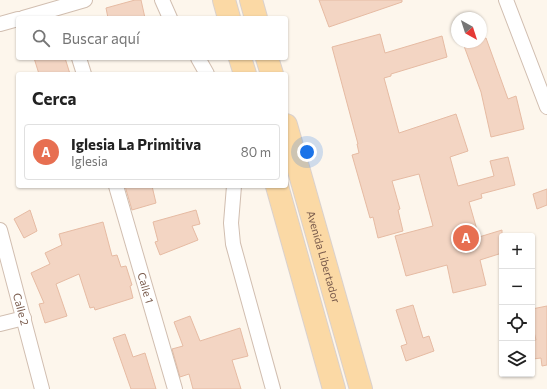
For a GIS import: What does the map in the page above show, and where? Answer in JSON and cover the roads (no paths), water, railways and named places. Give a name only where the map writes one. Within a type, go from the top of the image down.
[{"type":"main road","points":[[224,0],[228,16]]},
{"type":"main road","points":[[250,0],[255,16]]},
{"type":"main road","points":[[241,60],[244,72]]},
{"type":"main road","points":[[268,60],[271,72]]},
{"type":"main road","name":"Avenida Libertador","points":[[288,139],[291,161],[361,389]]},
{"type":"main road","points":[[278,188],[334,389]]},
{"type":"street","points":[[37,16],[66,12],[85,0]]},
{"type":"street","points":[[162,0],[169,16]]},
{"type":"street","points":[[506,0],[547,107]]},
{"type":"street","points":[[0,24],[16,20]]},
{"type":"street","points":[[80,60],[83,72]]},
{"type":"street","points":[[199,60],[206,72]]},
{"type":"street","name":"Calle 1","points":[[117,188],[175,389]]},
{"type":"street","points":[[234,188],[231,223],[233,244],[273,389]]},
{"type":"street","name":"Calle 2","points":[[0,230],[42,389]]},
{"type":"street","points":[[0,324],[24,318]]},
{"type":"place","name":"Iglesia La Primitiva","points":[[466,238]]}]
